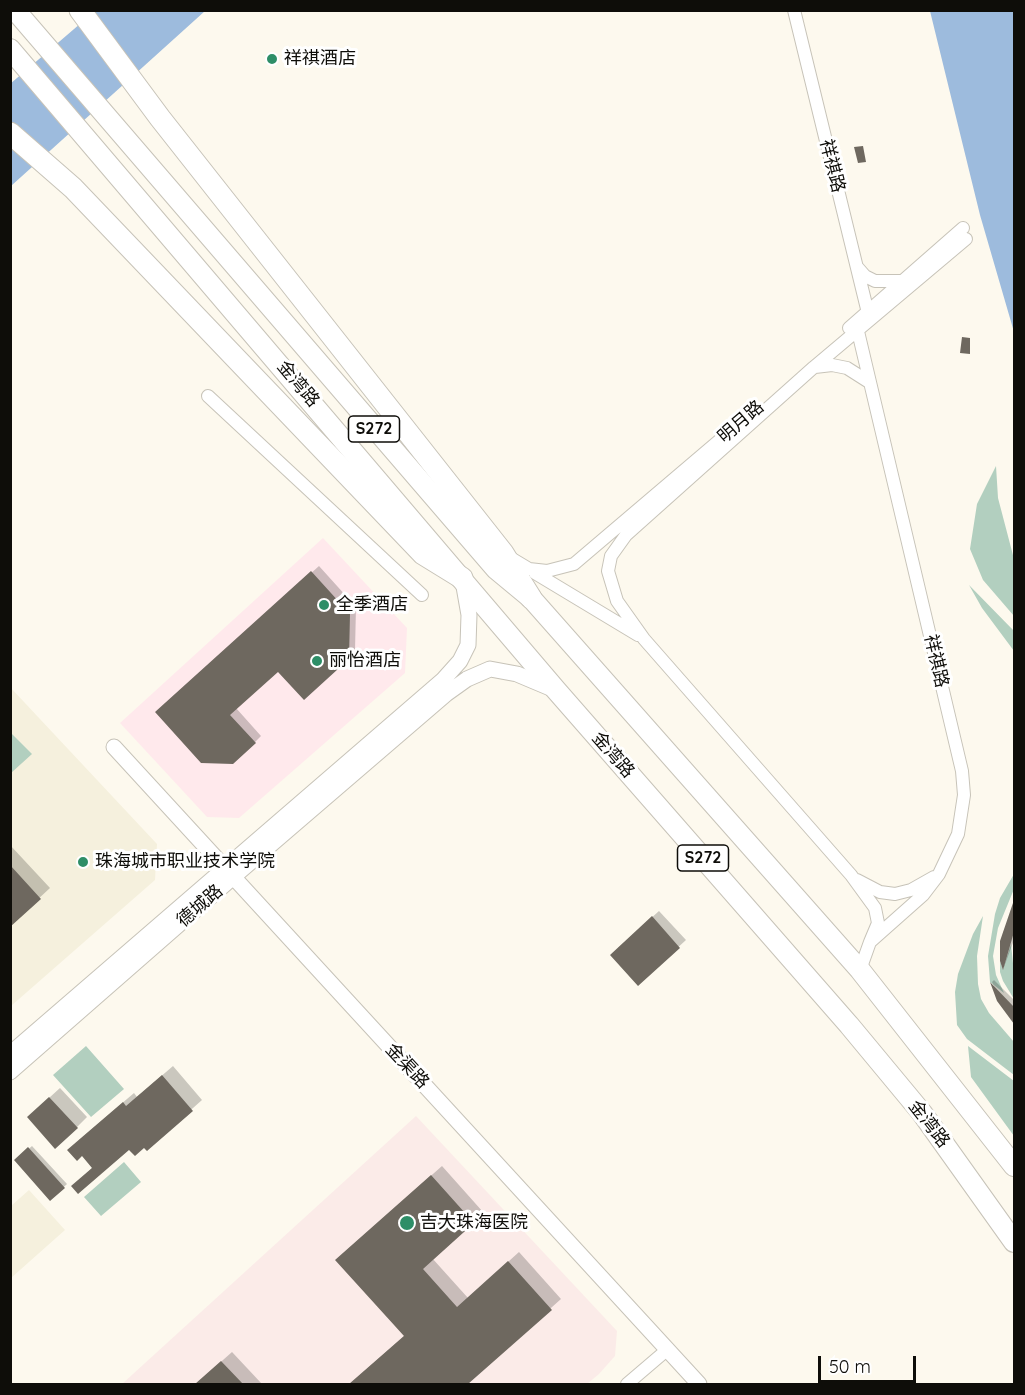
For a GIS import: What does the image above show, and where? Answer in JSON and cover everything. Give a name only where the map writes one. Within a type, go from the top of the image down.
[{"type":"highway","points":[[80,10],[160,118],[503,554],[531,598]]},
{"type":"highway","points":[[10,133],[73,188],[423,554],[462,578]]},
{"type":"main road","name":"金湾路","points":[[15,10],[223,255],[496,569],[531,598],[860,970],[1014,1166]]},
{"type":"main road","name":"金湾路","points":[[10,49],[556,690],[849,1025],[922,1113],[1014,1242]]},
{"type":"street","name":"祥祺路","points":[[794,10],[869,316]]},
{"type":"street","name":"明月路","points":[[503,554],[529,569],[561,569],[585,556],[869,316],[965,234],[902,281],[869,316]]},
{"type":"street","points":[[857,267],[865,276],[875,281],[902,281]]},
{"type":"street","name":"祥祺路","points":[[857,326],[962,771],[964,795],[961,824],[951,852],[939,874],[923,895],[870,942],[860,970]]},
{"type":"street","name":"明月路","points":[[645,639],[617,601],[611,587],[608,571],[611,556],[626,535],[857,326]]},
{"type":"street","points":[[814,367],[832,365],[847,368],[869,382]]},
{"type":"street","points":[[208,396],[422,595]]},
{"type":"street","points":[[529,569],[645,639],[851,875],[878,916],[870,942]]},
{"type":"street","points":[[444,687],[468,645],[469,615],[462,578]]},
{"type":"street","points":[[444,687],[490,669],[517,674],[556,690]]},
{"type":"street","name":"德城路","points":[[10,1054],[229,873],[444,687]]},
{"type":"street","name":"金渠路","points":[[114,747],[699,1384]]},
{"type":"street","name":"德城路","points":[[10,1072],[229,873]]},
{"type":"street","points":[[851,875],[880,892],[896,894],[910,890],[939,874]]},
{"type":"street","points":[[627,1384],[668,1349]]},
{"type":"shaded area","points":[[323,538],[407,628],[405,673],[239,818],[207,817],[120,723]]},
{"type":"shaded area","name":"珠海城市职业技术学院","points":[[10,687],[157,844],[155,880],[11,1006]]},
{"type":"shaded area","name":"吉大珠海医院","points":[[416,1116],[617,1331],[615,1356],[599,1374],[587,1384],[122,1384]]},
{"type":"shaded area","points":[[29,1190],[65,1230],[11,1278],[11,1206]]},
{"type":"green space","points":[[996,466],[998,498],[1014,559],[1014,616],[983,580],[970,549],[977,504]]},
{"type":"green space","points":[[969,585],[1014,631],[1014,651],[982,608]]},
{"type":"green space","points":[[11,733],[32,754],[10,773]]},
{"type":"green space","points":[[1014,874],[1014,889],[998,928],[993,956],[996,975],[1004,993],[990,982],[988,956],[1000,898]]},
{"type":"green space","points":[[983,916],[977,956],[978,984],[981,999],[989,1013],[1014,1042],[1014,1075],[967,1039],[957,1025],[955,992],[958,974],[973,934]]},
{"type":"green space","points":[[1011,944],[1014,999],[1000,972],[1000,961],[1003,969]]},
{"type":"green space","points":[[86,1046],[124,1089],[91,1117],[53,1075]]},
{"type":"green space","points":[[968,1046],[1014,1081],[1014,1136],[971,1077]]},
{"type":"green space","points":[[124,1162],[141,1182],[101,1216],[84,1197]]},
{"type":"water","points":[[95,11],[205,11],[11,186],[10,84]]},
{"type":"water","points":[[930,11],[1014,11],[1014,332],[980,215]]},
{"type":"building","points":[[863,146],[866,162],[858,163],[854,147]]},
{"type":"building","points":[[962,337],[970,338],[970,354],[960,353]]},
{"type":"building","points":[[311,571],[350,614],[349,659],[304,700],[278,672],[230,715],[256,743],[233,764],[201,763],[155,712]]},
{"type":"building","points":[[10,865],[41,899],[10,927]]},
{"type":"building","points":[[1014,900],[1014,932],[1003,970],[1000,961],[1000,941]]},
{"type":"building","points":[[652,916],[680,948],[638,986],[610,955]]},
{"type":"building","points":[[990,982],[1014,1007],[1014,1024],[997,1001]]},
{"type":"building","points":[[162,1075],[193,1111],[147,1151],[144,1148],[135,1156],[129,1150],[78,1194],[71,1186],[92,1168],[82,1156],[77,1161],[67,1150],[123,1102],[126,1106]]},
{"type":"building","points":[[49,1097],[78,1128],[55,1149],[27,1117]]},
{"type":"building","points":[[28,1147],[65,1188],[50,1201],[14,1160]]},
{"type":"building","points":[[431,1175],[474,1223],[423,1269],[457,1307],[508,1261],[552,1310],[468,1384],[349,1384],[404,1336],[335,1260]]},
{"type":"building","points":[[221,1361],[243,1384],[195,1384]]},
{"type":"place","name":"祥祺酒店","points":[[272,59]]},
{"type":"place","name":"全季酒店","points":[[324,605]]},
{"type":"place","name":"丽怡酒店","points":[[317,661]]},
{"type":"place","name":"珠海城市职业技术学院","points":[[83,862]]},
{"type":"place","name":"吉大珠海医院","points":[[407,1223]]}]
